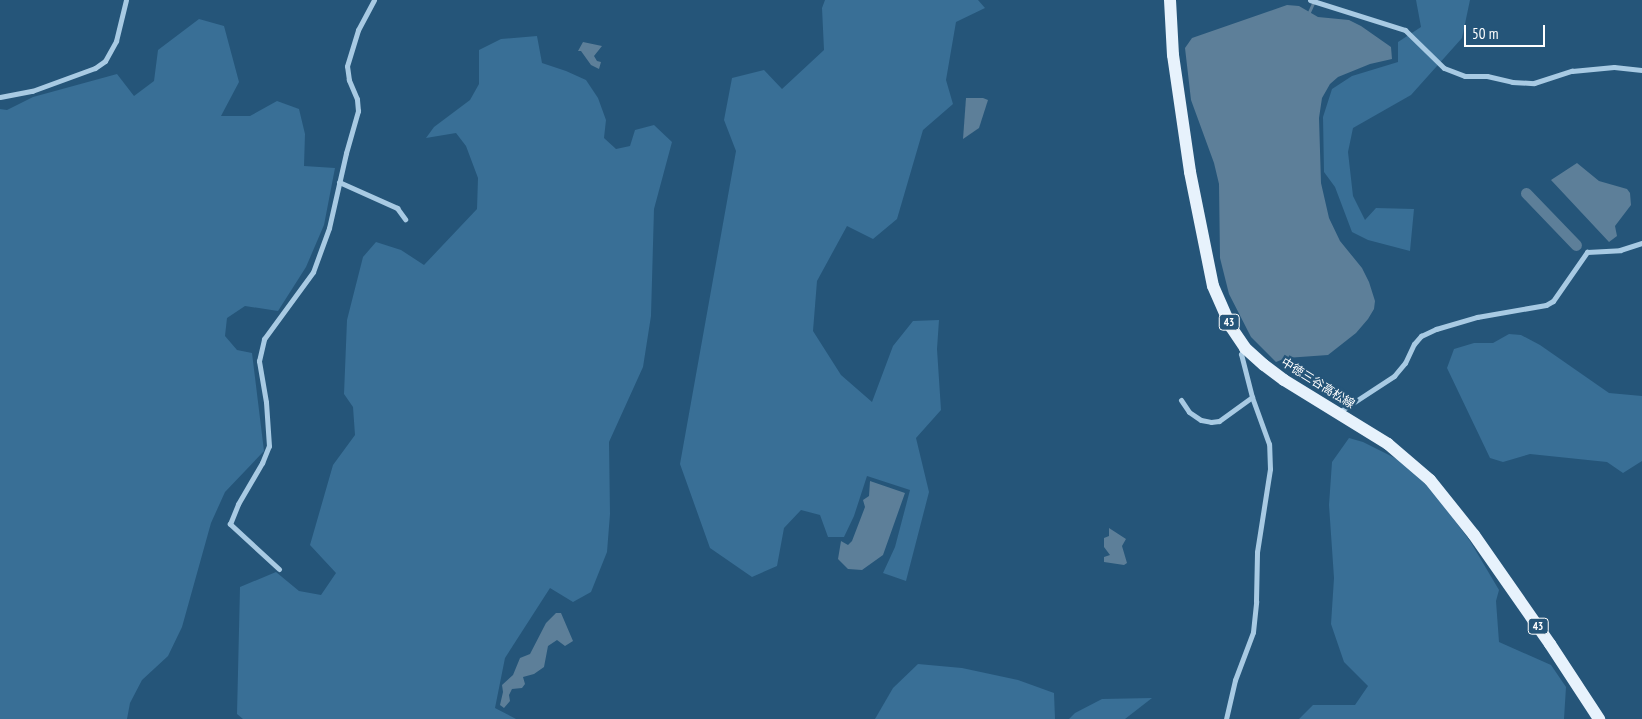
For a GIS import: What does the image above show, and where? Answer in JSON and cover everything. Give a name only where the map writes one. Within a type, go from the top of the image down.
[{"type":"main road","name":"中徳三谷高松線","points":[[1172,1],[1178,94],[1203,241],[1213,286],[1231,326],[1246,348],[1284,380],[1388,444],[1430,480],[1490,558],[1599,719]]},
{"type":"street","points":[[0,97],[32,91],[95,68],[105,61],[116,40],[126,0]]},
{"type":"street","points":[[278,569],[230,524],[238,504],[270,446],[266,402],[259,362],[264,339],[313,272],[329,228],[358,111],[357,99],[349,80],[347,66],[358,30],[374,0]]},
{"type":"street","points":[[1310,0],[1405,30],[1444,68],[1465,76],[1488,76],[1512,82],[1534,83],[1572,72],[1614,67],[1642,70]]},
{"type":"street","points":[[339,182],[397,208],[405,219]]},
{"type":"street","points":[[1339,413],[1394,376],[1405,364],[1414,344],[1421,336],[1436,329],[1477,317],[1546,305],[1553,301],[1588,252],[1620,250],[1642,243]]},
{"type":"street","points":[[1226,719],[1235,680],[1253,632],[1257,552],[1270,469],[1269,444],[1252,397],[1241,354],[1246,348]]},
{"type":"street","points":[[1181,400],[1189,412],[1201,420],[1219,422],[1252,397]]},
{"type":"shaded area","points":[[825,0],[978,0],[985,8],[956,22],[946,80],[953,104],[923,130],[897,219],[873,239],[847,226],[817,281],[813,331],[841,375],[872,402],[893,346],[913,321],[939,320],[937,349],[941,410],[916,438],[929,492],[906,581],[883,573],[895,547],[910,490],[867,476],[854,516],[844,537],[828,537],[820,515],[801,510],[784,528],[777,566],[752,577],[710,548],[680,464],[736,151],[724,120],[732,78],[764,70],[782,89],[824,50],[822,8]]},
{"type":"shaded area","points":[[1416,0],[1470,0],[1462,38],[1411,95],[1353,128],[1348,152],[1353,196],[1365,220],[1376,208],[1414,209],[1410,251],[1368,240],[1352,232],[1335,187],[1324,172],[1323,117],[1332,89],[1352,76],[1398,62],[1398,42],[1421,27]]},
{"type":"shaded area","points":[[1287,5],[1299,6],[1318,17],[1349,20],[1361,26],[1391,47],[1392,59],[1370,64],[1338,77],[1330,84],[1322,98],[1319,118],[1321,183],[1329,218],[1340,241],[1362,268],[1369,282],[1375,301],[1374,309],[1356,333],[1328,355],[1286,358],[1276,362],[1251,337],[1229,294],[1220,258],[1219,184],[1214,163],[1191,100],[1185,48],[1192,38]]},
{"type":"shaded area","points":[[199,19],[224,26],[239,82],[221,116],[250,116],[277,101],[299,109],[305,134],[304,166],[335,168],[324,225],[306,267],[278,311],[245,306],[227,318],[225,336],[237,350],[252,353],[264,451],[225,492],[211,523],[182,627],[168,656],[142,680],[130,703],[127,719],[0,719],[0,109],[7,110],[33,97],[117,74],[134,96],[154,81],[158,50]]},
{"type":"shaded area","points":[[537,36],[542,63],[586,80],[598,98],[606,120],[604,138],[616,149],[630,146],[635,130],[654,125],[672,142],[654,209],[651,316],[643,367],[609,442],[610,514],[607,552],[591,592],[573,602],[550,588],[505,658],[495,708],[516,719],[243,719],[237,714],[240,587],[276,572],[299,591],[321,595],[336,573],[310,545],[333,465],[355,435],[353,407],[344,394],[347,320],[363,257],[376,242],[401,250],[424,265],[477,209],[478,178],[466,146],[456,133],[426,138],[434,127],[470,100],[479,84],[479,50],[501,39]]},
{"type":"shaded area","points":[[583,42],[602,46],[594,56],[597,61],[601,62],[599,69],[591,65],[581,51],[578,51]]},
{"type":"shaded area","points":[[966,98],[983,98],[988,100],[979,128],[963,139]]},
{"type":"shaded area","points":[[1577,163],[1599,181],[1627,189],[1630,193],[1631,205],[1615,226],[1617,236],[1609,242],[1551,180]]},
{"type":"shaded area","points":[[1509,334],[1521,335],[1540,345],[1609,393],[1642,396],[1642,461],[1623,473],[1607,462],[1530,454],[1503,462],[1490,458],[1447,368],[1454,349],[1474,343],[1493,343]]},
{"type":"shaded area","points":[[1349,438],[1363,442],[1405,463],[1432,490],[1470,541],[1499,590],[1496,601],[1499,642],[1551,665],[1566,687],[1564,719],[1299,719],[1313,705],[1355,705],[1368,686],[1344,662],[1331,624],[1334,578],[1329,505],[1332,462]]},
{"type":"shaded area","points":[[870,481],[905,493],[883,555],[862,570],[848,569],[838,559],[841,541],[848,545],[852,541],[865,507],[863,500],[869,496]]},
{"type":"shaded area","points":[[1109,528],[1126,539],[1122,546],[1127,563],[1124,565],[1104,562],[1104,557],[1110,555],[1104,547],[1104,538],[1109,536]]},
{"type":"shaded area","points":[[556,613],[561,613],[573,641],[565,646],[557,640],[548,646],[544,667],[534,674],[523,677],[525,684],[522,688],[512,689],[509,695],[510,701],[504,708],[500,705],[503,692],[502,685],[513,675],[520,658],[530,654],[546,623]]},
{"type":"shaded area","points":[[918,664],[962,668],[1018,680],[1054,693],[1055,719],[875,719],[893,688]]},
{"type":"shaded area","points":[[1152,698],[1125,719],[1069,719],[1075,713],[1102,699]]},
{"type":"waterway","points":[[1309,12],[1314,1]]},
{"type":"waterway","points":[[1526,193],[1576,245]]}]
